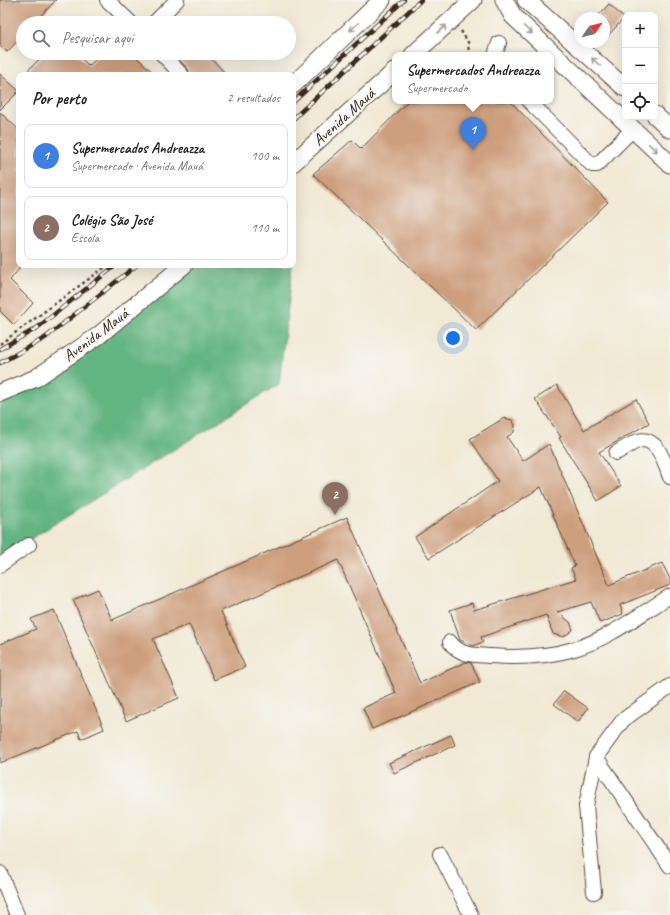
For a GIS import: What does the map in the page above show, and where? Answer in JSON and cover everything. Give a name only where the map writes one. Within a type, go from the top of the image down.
[{"type":"main road","points":[[296,82],[382,0]]},
{"type":"main road","points":[[416,52],[473,0]]},
{"type":"main road","points":[[504,0],[513,16],[551,52]]},
{"type":"main road","points":[[526,0],[622,85]]},
{"type":"main road","points":[[554,55],[670,164]]},
{"type":"main road","name":"Avenida Mauá","points":[[296,160],[392,74]]},
{"type":"main road","points":[[658,118],[669,127]]},
{"type":"main road","name":"Avenida Mauá","points":[[0,393],[36,378],[98,336],[180,268]]},
{"type":"street","points":[[107,0],[124,16]]},
{"type":"street","points":[[161,16],[177,0]]},
{"type":"street","points":[[168,60],[179,72]]},
{"type":"street","points":[[532,104],[592,165],[597,165],[633,129]]},
{"type":"street","points":[[616,453],[638,441],[645,440],[651,442],[664,460],[670,478]]},
{"type":"street","points":[[0,565],[29,545]]},
{"type":"street","points":[[450,642],[456,650],[463,653],[498,656],[549,655],[573,650],[606,636],[670,596]]},
{"type":"street","points":[[594,892],[586,806],[596,758],[623,720],[670,686]]},
{"type":"street","points":[[596,758],[669,863]]},
{"type":"street","points":[[440,854],[470,915]]},
{"type":"street","points":[[0,873],[17,915]]},
{"type":"path","points":[[450,22],[461,31],[468,42],[469,52]]},
{"type":"path","points":[[0,344],[104,268]]},
{"type":"green space","points":[[184,268],[293,268],[279,384],[0,558],[0,404],[36,385]]},
{"type":"building","points":[[0,0],[56,0],[41,16],[16,16],[16,42],[7,52],[0,45]]},
{"type":"building","points":[[609,4],[622,16],[622,20],[610,33],[610,12],[602,12]]},
{"type":"building","points":[[39,60],[83,60],[89,66],[95,60],[140,60],[153,72],[26,72]]},
{"type":"building","points":[[180,60],[213,60],[224,72],[189,72]]},
{"type":"building","points":[[0,74],[16,88],[16,94],[0,110]]},
{"type":"building","points":[[405,104],[513,104],[608,202],[476,330],[313,174],[352,140],[361,149]]},
{"type":"building","points":[[0,112],[16,127],[16,268],[19,269],[10,280],[33,303],[14,325],[0,311]]},
{"type":"building","points":[[557,385],[584,430],[636,399],[649,423],[599,452],[621,486],[598,501],[559,438],[561,437],[535,399]]},
{"type":"building","points":[[504,418],[512,420],[515,425],[514,432],[507,437],[523,461],[549,444],[609,585],[662,563],[670,579],[670,585],[620,605],[623,614],[600,623],[591,602],[557,612],[570,622],[573,630],[563,637],[553,634],[546,615],[481,637],[483,642],[473,646],[460,640],[450,610],[472,603],[474,610],[576,579],[571,568],[575,566],[541,487],[429,558],[415,537],[498,481],[470,439]]},
{"type":"building","points":[[347,517],[420,683],[466,662],[471,663],[480,682],[372,729],[363,708],[396,693],[338,560],[221,611],[245,667],[214,680],[189,624],[153,639],[179,698],[126,721],[73,600],[98,589],[112,620]]},
{"type":"building","points":[[54,610],[104,729],[81,739],[78,731],[0,763],[0,644],[36,629],[31,619]]},
{"type":"building","points":[[564,691],[588,708],[578,722],[554,704]]},
{"type":"building","points":[[451,735],[455,745],[394,773],[389,763]]},
{"type":"railway","points":[[296,99],[404,0]]},
{"type":"railway","points":[[296,116],[421,0]]},
{"type":"railway","points":[[0,349],[37,328],[112,268]]},
{"type":"railway","points":[[0,363],[45,338],[133,268]]},
{"type":"place","name":"Supermercados Andreazza","points":[[473,150]]},
{"type":"place","name":"Colégio São José","points":[[335,515]]}]
